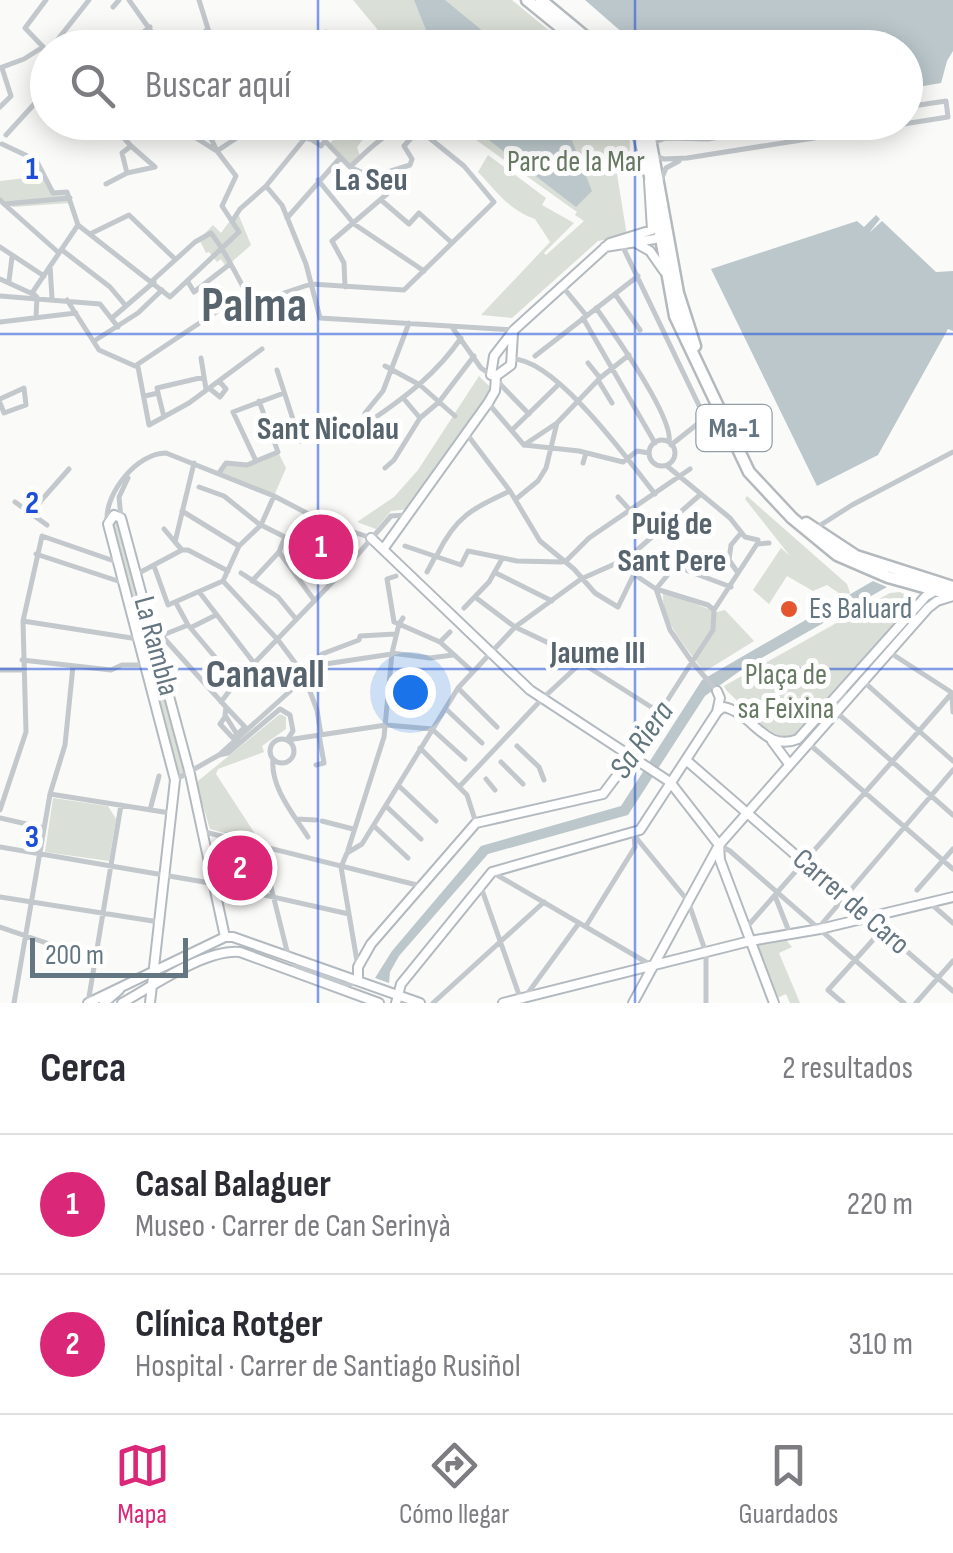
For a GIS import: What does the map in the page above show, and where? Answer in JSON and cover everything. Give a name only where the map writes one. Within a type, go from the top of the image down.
[{"type":"highway","points":[[526,0],[564,30]]},
{"type":"highway","points":[[541,0],[577,30]]},
{"type":"highway","points":[[645,140],[661,188],[662,229]]},
{"type":"highway","points":[[649,140],[650,176],[662,229]]},
{"type":"highway","name":"Ma-1","points":[[662,229],[675,316],[756,481],[847,560],[934,597],[952,591]]},
{"type":"highway","name":"Ma-1","points":[[662,229],[685,322],[760,478],[813,533],[888,568],[952,591]]},
{"type":"street","points":[[30,33],[24,28],[46,0]]},
{"type":"street","points":[[63,30],[88,0]]},
{"type":"street","points":[[112,6],[119,0]]},
{"type":"street","points":[[199,0],[208,29]]},
{"type":"street","points":[[131,1],[152,30]]},
{"type":"street","points":[[146,30],[150,27]]},
{"type":"street","points":[[0,107],[12,96],[1,68],[30,56]]},
{"type":"street","points":[[923,105],[946,101],[948,117],[923,121]]},
{"type":"street","points":[[30,107],[3,133],[1,146],[36,160],[53,193],[69,195]]},
{"type":"street","points":[[106,184],[127,173],[156,168],[126,140]]},
{"type":"street","points":[[200,140],[218,151]]},
{"type":"street","points":[[69,195],[78,226],[170,297],[240,232],[222,206],[236,176],[212,140]]},
{"type":"street","points":[[218,151],[235,140]]},
{"type":"street","points":[[233,220],[304,140]]},
{"type":"street","points":[[311,140],[321,146],[325,142],[350,167],[372,177],[387,194],[332,241],[344,264],[345,287]]},
{"type":"street","points":[[350,167],[382,140]]},
{"type":"street","points":[[372,177],[410,165],[412,158],[404,146],[409,140]]},
{"type":"street","points":[[110,315],[126,306],[211,233],[246,292],[269,298],[310,284],[404,290],[494,202],[464,166],[432,140]]},
{"type":"street","points":[[650,150],[668,140]]},
{"type":"street","points":[[661,188],[666,168],[685,158],[800,140]]},
{"type":"street","points":[[127,173],[122,153],[131,146]]},
{"type":"street","points":[[650,150],[685,158]]},
{"type":"street","points":[[287,218],[340,158]]},
{"type":"street","points":[[625,241],[652,230],[647,195],[650,176]]},
{"type":"street","points":[[318,180],[354,224],[425,272]]},
{"type":"street","points":[[266,186],[281,205],[306,264],[320,318],[514,330]]},
{"type":"street","points":[[2,202],[69,195]]},
{"type":"street","points":[[381,200],[409,224],[419,212],[453,243]]},
{"type":"street","points":[[2,202],[110,287],[126,306]]},
{"type":"street","points":[[90,234],[130,215],[175,260]]},
{"type":"street","points":[[36,317],[35,295],[78,226]]},
{"type":"street","points":[[384,548],[488,403],[495,378],[495,357],[514,330],[605,247],[662,229]]},
{"type":"street","points":[[625,241],[650,252],[666,275]]},
{"type":"street","points":[[625,241],[705,418]]},
{"type":"street","points":[[0,247],[44,276]]},
{"type":"street","points":[[9,281],[12,257]]},
{"type":"street","points":[[187,281],[194,292],[230,264]]},
{"type":"street","points":[[50,266],[52,298]]},
{"type":"street","points":[[532,360],[638,276]]},
{"type":"street","points":[[0,279],[35,295]]},
{"type":"street","points":[[562,286],[584,316],[655,443]]},
{"type":"street","points":[[94,340],[118,327],[162,290]]},
{"type":"street","points":[[135,366],[246,292]]},
{"type":"street","points":[[615,294],[640,330]]},
{"type":"street","points":[[0,296],[35,295],[100,304],[118,327]]},
{"type":"street","points":[[68,300],[99,350],[135,366],[149,425],[208,390],[262,349]]},
{"type":"street","points":[[596,308],[628,355],[669,431],[670,444]]},
{"type":"street","points":[[0,322],[76,313]]},
{"type":"street","points":[[409,324],[388,367],[383,391],[365,413],[370,421],[420,386],[446,359],[467,326]]},
{"type":"street","points":[[450,324],[474,356],[529,414]]},
{"type":"street","points":[[495,378],[512,358],[514,330]]},
{"type":"street","points":[[495,357],[506,351],[512,358],[532,360],[577,400],[654,494]]},
{"type":"street","points":[[524,445],[557,423],[628,355]]},
{"type":"street","points":[[385,468],[420,418],[440,402],[474,356]]},
{"type":"street","points":[[495,357],[498,369],[506,369]]},
{"type":"street","points":[[201,358],[208,390],[220,398],[226,389],[218,381]]},
{"type":"street","points":[[588,363],[612,403]]},
{"type":"street","points":[[388,367],[420,386],[455,416]]},
{"type":"street","points":[[277,370],[300,441]]},
{"type":"street","points":[[164,417],[157,388],[204,377]]},
{"type":"street","points":[[512,430],[558,386]]},
{"type":"street","points":[[24,388],[26,405],[2,414],[0,401],[24,388]]},
{"type":"street","points":[[145,396],[158,393]]},
{"type":"street","points":[[256,461],[233,412],[284,393]]},
{"type":"street","points":[[404,399],[420,418]]},
{"type":"street","points":[[219,473],[226,464],[247,465],[278,452],[260,401]]},
{"type":"street","points":[[488,403],[524,445],[623,462],[638,451],[649,453]]},
{"type":"street","points":[[670,444],[705,418],[722,418]]},
{"type":"street","points":[[516,500],[538,481],[552,450],[557,423]]},
{"type":"street","points":[[466,433],[510,491],[540,541],[594,593],[618,607],[633,576]]},
{"type":"street","points":[[667,466],[676,460],[676,451],[667,440],[650,446],[654,464],[667,466],[730,518],[741,533],[758,540]]},
{"type":"street","points":[[813,533],[852,504],[953,452]]},
{"type":"street","points":[[108,524],[108,505],[114,489],[152,455],[166,453],[371,538],[542,699],[666,779],[719,845],[730,850],[776,895],[904,1003]]},
{"type":"street","points":[[583,463],[586,453]]},
{"type":"street","points":[[174,542],[194,463]]},
{"type":"street","points":[[30,513],[69,469]]},
{"type":"street","points":[[405,546],[461,564],[468,552],[502,559],[565,562],[588,538],[690,469]]},
{"type":"street","points":[[108,524],[113,515],[121,518],[119,497],[133,471]]},
{"type":"street","points":[[199,486],[224,496],[260,524],[285,537],[313,542],[322,520]]},
{"type":"street","points":[[427,572],[449,531],[466,514],[510,491]]},
{"type":"street","points":[[347,853],[362,844],[458,688],[490,652],[515,627],[581,579],[617,563],[701,494]]},
{"type":"street","points":[[154,566],[168,605],[200,594],[229,572],[239,546],[260,524],[274,496]]},
{"type":"street","points":[[618,497],[629,509]]},
{"type":"street","points":[[15,502],[47,525]]},
{"type":"street","points":[[182,512],[239,546]]},
{"type":"street","points":[[395,634],[360,636],[360,640],[322,654],[289,692],[237,736],[233,738],[220,724],[225,716],[224,705],[236,682],[391,516],[409,514]]},
{"type":"street","name":"La Rambla","points":[[121,518],[158,637],[226,937]]},
{"type":"street","name":"La Rambla","points":[[108,524],[175,780]]},
{"type":"street","points":[[164,529],[182,550]]},
{"type":"street","points":[[739,574],[729,560],[731,544],[741,533]]},
{"type":"street","points":[[0,810],[26,732],[23,621],[42,536],[117,562]]},
{"type":"street","points":[[252,581],[279,552],[285,537]]},
{"type":"street","points":[[358,967],[371,944],[476,822],[602,794],[631,757],[714,630],[714,610],[757,544],[770,542]]},
{"type":"street","points":[[137,574],[182,550],[229,572]]},
{"type":"street","points":[[279,552],[314,600]]},
{"type":"street","points":[[36,554],[122,582]]},
{"type":"street","points":[[464,608],[496,573],[502,559]]},
{"type":"street","points":[[617,563],[656,589],[714,610]]},
{"type":"street","points":[[656,589],[675,566],[731,586]]},
{"type":"street","points":[[496,573],[552,601]]},
{"type":"street","points":[[241,574],[278,597],[296,619]]},
{"type":"street","points":[[396,576],[387,580],[394,622],[401,621],[440,642],[472,672]]},
{"type":"street","points":[[924,580],[934,597]]},
{"type":"street","points":[[222,581],[278,640],[304,676]]},
{"type":"street","points":[[907,583],[916,595],[916,608]]},
{"type":"street","points":[[656,589],[670,630],[717,691],[717,712]]},
{"type":"street","points":[[200,594],[254,663]]},
{"type":"street","points":[[475,597],[515,627],[582,662],[659,712]]},
{"type":"street","points":[[772,741],[794,741],[916,608],[934,597]]},
{"type":"street","points":[[633,1003],[719,845],[934,597]]},
{"type":"street","points":[[176,603],[236,682]]},
{"type":"street","points":[[150,1003],[175,780],[219,755],[244,727],[158,637],[216,615]]},
{"type":"street","points":[[23,621],[138,639]]},
{"type":"street","points":[[362,982],[340,867],[386,725],[392,653],[401,621]]},
{"type":"street","points":[[440,642],[450,632]]},
{"type":"street","points":[[872,656],[890,652],[911,662],[952,693],[953,712]]},
{"type":"street","points":[[312,666],[392,653],[430,658],[454,655]]},
{"type":"street","points":[[22,660],[111,670],[122,664],[144,665]]},
{"type":"street","points":[[460,788],[582,662]]},
{"type":"street","points":[[14,1003],[50,794],[65,745],[73,666]]},
{"type":"street","points":[[0,670],[22,670]]},
{"type":"street","points":[[863,681],[953,760]]},
{"type":"street","points":[[836,712],[847,684]]},
{"type":"street","points":[[458,688],[497,727]]},
{"type":"street","points":[[309,689],[317,710],[324,763],[316,765]]},
{"type":"street","points":[[746,928],[952,693]]},
{"type":"street","points":[[394,997],[492,872],[634,834],[642,828],[666,779],[686,760],[723,707],[732,709],[772,741],[790,764]]},
{"type":"street","points":[[219,755],[228,753],[280,709],[288,712],[294,731],[286,740]]},
{"type":"street","points":[[446,709],[482,742]]},
{"type":"street","points":[[836,712],[953,815]]},
{"type":"street","points":[[308,836],[282,798],[272,767],[272,744],[279,740],[386,725],[432,729],[465,760]]},
{"type":"street","points":[[273,759],[284,763],[292,756],[292,746],[286,740]]},
{"type":"street","points":[[808,743],[953,869]]},
{"type":"street","points":[[518,746],[539,767],[544,780]]},
{"type":"street","points":[[420,748],[467,795],[476,822]]},
{"type":"street","name":"Carrer de Caro","points":[[686,760],[953,991]]},
{"type":"street","points":[[501,762],[522,784]]},
{"type":"street","points":[[820,929],[819,923],[953,770]]},
{"type":"street","points":[[150,810],[159,776]]},
{"type":"street","points":[[486,779],[495,790]]},
{"type":"street","points":[[399,786],[436,821]]},
{"type":"street","points":[[50,794],[171,814]]},
{"type":"street","points":[[88,1003],[121,805]]},
{"type":"street","points":[[386,807],[420,839]]},
{"type":"street","points":[[0,818],[44,828]]},
{"type":"street","points":[[296,819],[354,829]]},
{"type":"street","points":[[374,826],[408,858]]},
{"type":"street","points":[[200,832],[421,886]]},
{"type":"street","points":[[634,834],[688,900],[706,953],[706,1003]]},
{"type":"street","points":[[523,1000],[636,848],[634,834]]},
{"type":"street","points":[[719,845],[720,860],[774,1003]]},
{"type":"street","points":[[0,847],[212,884],[349,914]]},
{"type":"street","points":[[262,847],[288,955]]},
{"type":"street","points":[[917,890],[953,849]]},
{"type":"street","points":[[492,872],[653,966]]},
{"type":"street","points":[[481,887],[523,1000]]},
{"type":"street","points":[[776,895],[790,934]]},
{"type":"street","points":[[0,897],[159,922]]},
{"type":"street","points":[[503,1003],[750,942],[953,898]]},
{"type":"street","points":[[433,1003],[544,902]]},
{"type":"street","points":[[930,903],[953,923]]},
{"type":"street","points":[[0,927],[96,960]]},
{"type":"street","points":[[843,1003],[828,990],[882,930]]},
{"type":"street","points":[[184,968],[226,937]]},
{"type":"street","points":[[88,1003],[226,937],[247,940],[394,997],[420,1003]]},
{"type":"street","points":[[353,941],[371,944]]},
{"type":"street","points":[[122,1003],[184,968],[229,951],[290,970],[355,998],[379,1003]]},
{"type":"street","points":[[916,1003],[953,961]]},
{"type":"street","points":[[290,970],[297,966],[347,985],[362,982]]},
{"type":"street","points":[[104,1003],[122,986]]},
{"type":"green space","points":[[353,0],[512,0],[548,30],[378,30]]},
{"type":"green space","points":[[362,140],[357,147],[360,156],[350,164],[330,143]]},
{"type":"green space","name":"Parc de la Mar","points":[[476,140],[630,140],[629,172],[617,174],[627,236],[598,241],[512,318],[481,315],[550,242],[535,219],[511,206],[478,172],[488,155],[546,198],[542,205],[574,223],[546,255],[584,221],[575,215],[577,212]]},
{"type":"green space","points":[[43,176],[53,193],[67,192],[70,203],[13,207],[0,200],[0,181]]},
{"type":"green space","points":[[237,211],[251,245],[226,267],[221,259],[217,262],[206,253],[199,239],[213,225],[221,233]]},
{"type":"green space","points":[[479,376],[493,390],[411,509],[391,511],[376,529],[357,522],[394,497],[418,470]]},
{"type":"green space","points":[[278,452],[286,468],[274,496],[219,473],[226,463],[247,465]]},
{"type":"green space","points":[[747,496],[847,584],[850,593],[843,596],[827,585],[813,591],[787,576],[769,604],[753,590],[781,548],[790,556],[745,499]]},
{"type":"green space","points":[[119,517],[188,772],[175,778],[110,519]]},
{"type":"green space","points":[[663,592],[717,612],[725,610],[754,641],[704,672],[671,625]]},
{"type":"green space","name":"Plaça de sa Feixina","points":[[890,593],[908,596],[909,607],[792,737],[765,727],[726,690],[724,686]]},
{"type":"green space","points":[[280,714],[286,717],[286,729],[262,746],[264,752],[218,769],[216,774],[261,843],[210,829],[198,781]]},
{"type":"green space","points":[[53,798],[108,806],[116,819],[109,861],[45,852]]},
{"type":"green space","points":[[786,940],[792,947],[779,953],[800,1003],[790,1003],[786,994],[777,998],[777,1003],[756,945]]},
{"type":"shaded area","points":[[414,0],[445,0],[481,30],[426,30]]},
{"type":"shaded area","points":[[585,0],[953,0],[953,51],[941,83],[923,86],[923,30],[619,30]]},
{"type":"shaded area","points":[[489,140],[572,140],[592,191],[576,207]]},
{"type":"shaded area","points":[[876,215],[880,219],[869,233],[882,221],[936,272],[953,271],[953,331],[948,329],[878,455],[817,486],[711,269],[857,221],[864,227]]},
{"type":"shaded area","points":[[873,581],[887,587],[744,668],[705,696],[628,815],[488,854],[399,956],[389,983],[375,978],[392,951],[481,846],[621,806],[702,680]]},
{"type":"place","name":"Casal Balaguer","points":[[321,547]]},
{"type":"place","name":"Es Baluard","points":[[789,609]]},
{"type":"place","name":"Clínica Rotger","points":[[240,868]]},
{"type":"district","name":"La Seu","points":[[371,180]]},
{"type":"district","name":"Palma","points":[[254,306]]},
{"type":"district","name":"Sant Nicolau","points":[[328,429]]},
{"type":"district","name":"Puig de Sant Pere","points":[[672,542]]},
{"type":"district","name":"Jaume III","points":[[598,653]]},
{"type":"district","name":"Canavall","points":[[265,675]]},
{"type":"water label","name":"Sa Riera","points":[[642,740]]}]
